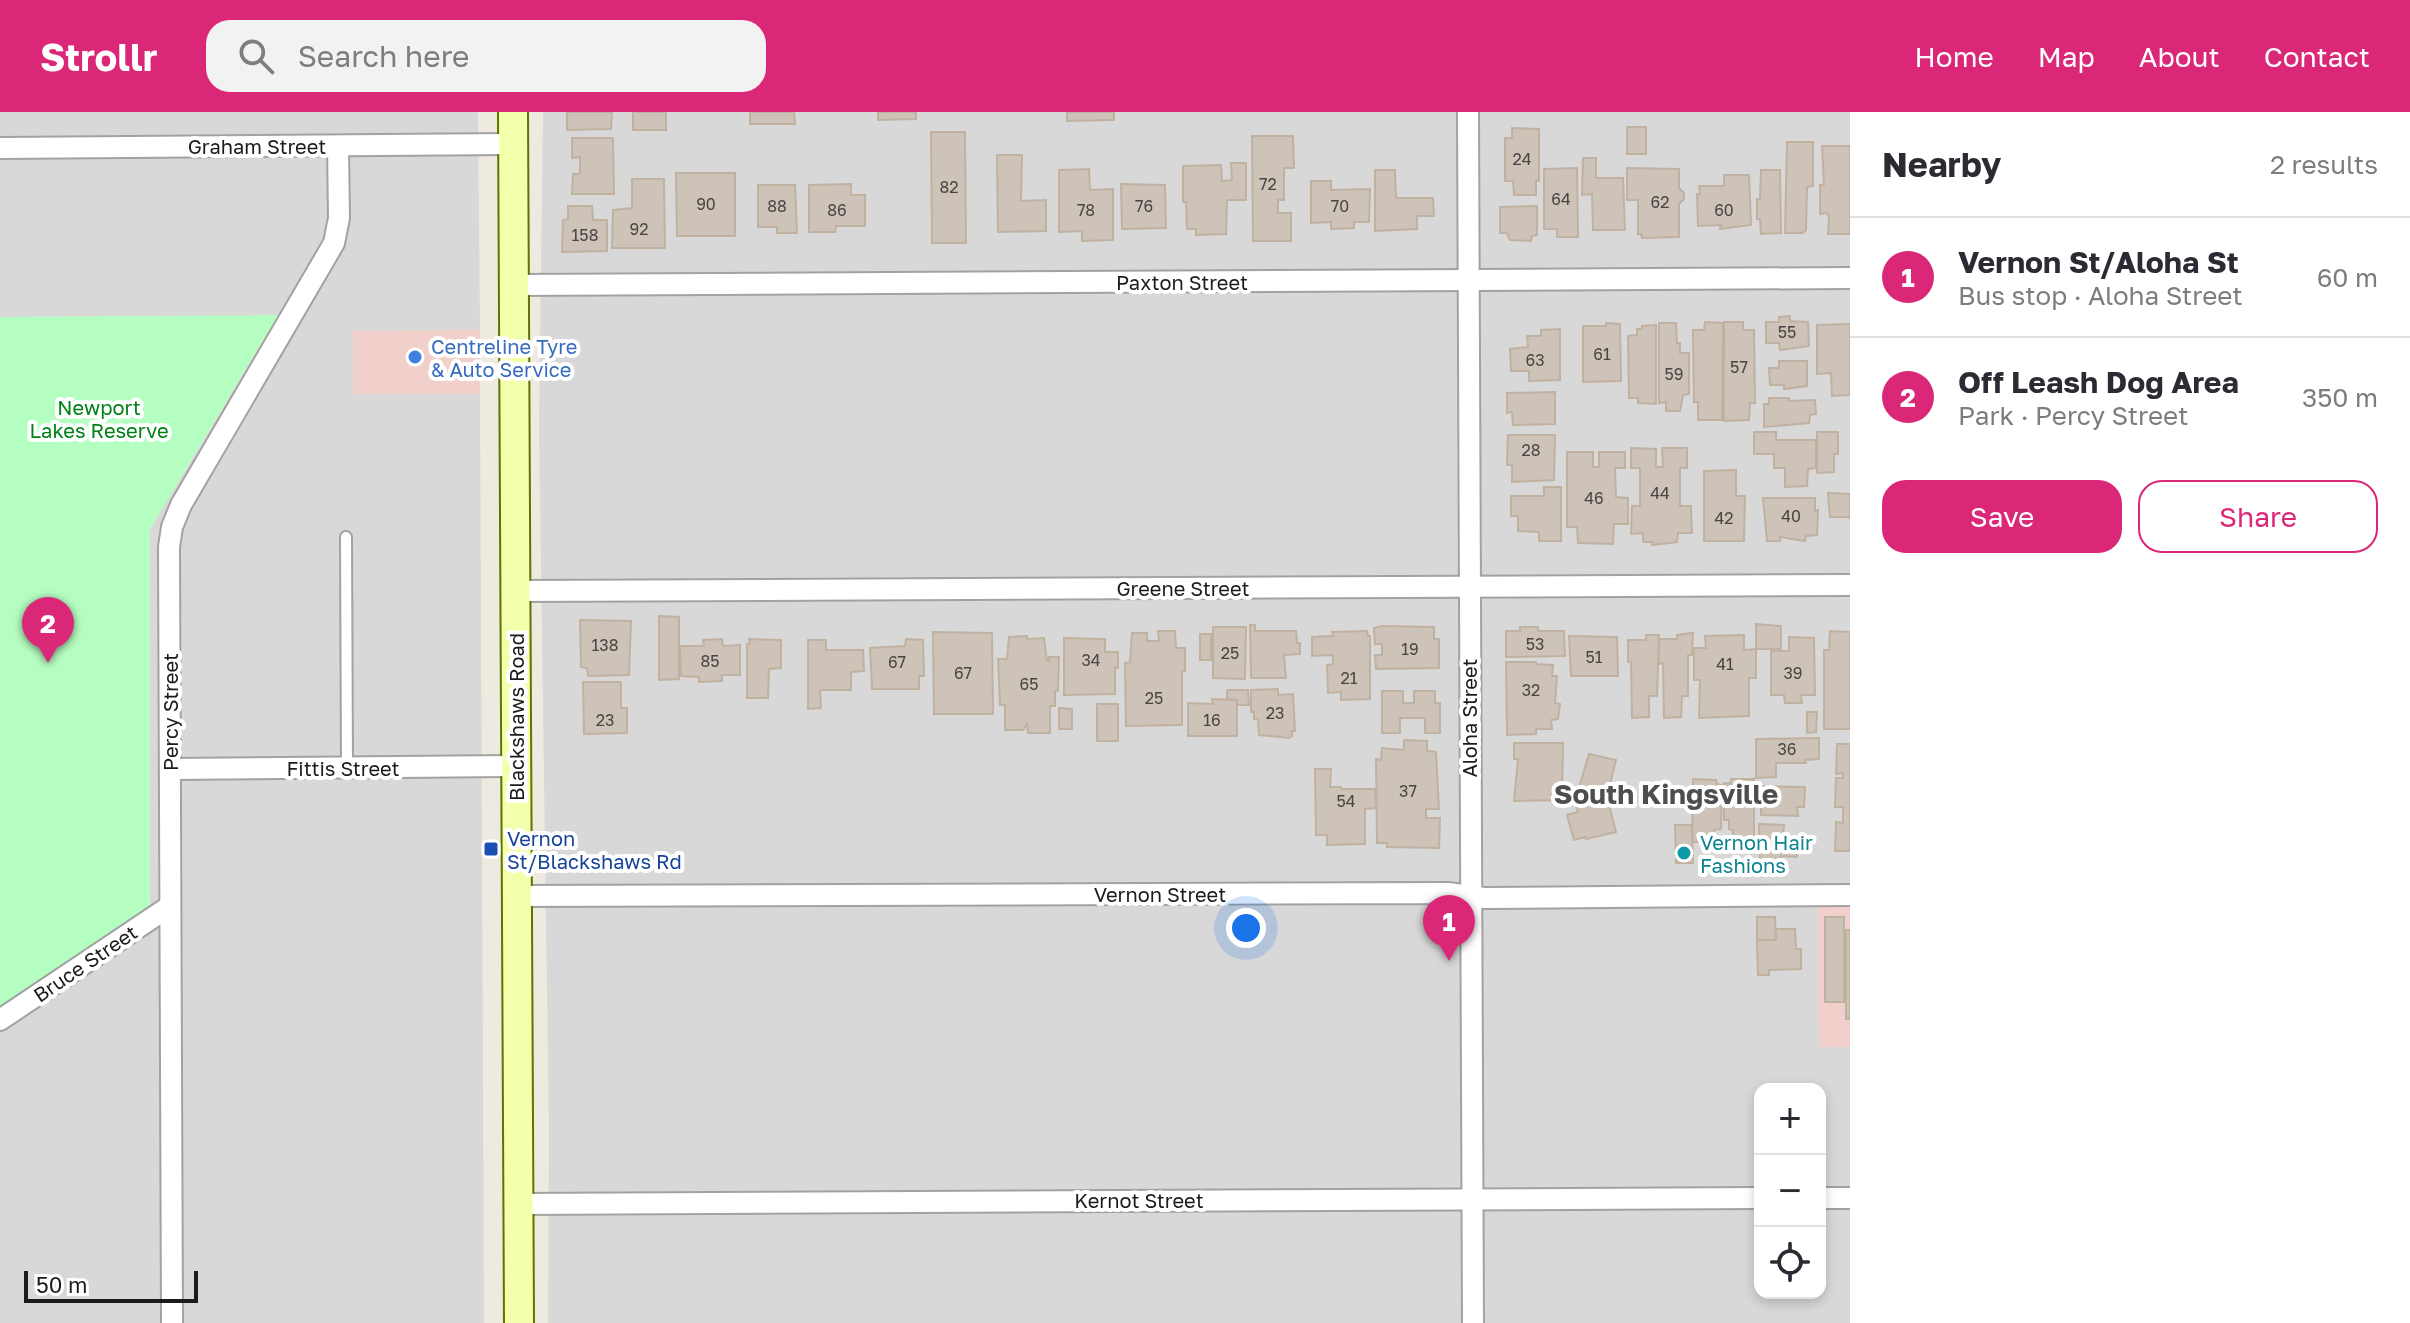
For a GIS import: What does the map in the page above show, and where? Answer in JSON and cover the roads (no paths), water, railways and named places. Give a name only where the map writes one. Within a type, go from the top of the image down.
[{"type":"main road","name":"Blackshaws Road","points":[[513,112],[519,1323]]},
{"type":"street","name":"Aloha Street","points":[[1468,112],[1473,1323]]},
{"type":"street","name":"Graham Street","points":[[0,148],[514,144]]},
{"type":"street","name":"Percy Street","points":[[172,1323],[169,547],[172,527],[181,505],[334,243],[339,218],[338,146]]},
{"type":"street","name":"Paxton Street","points":[[514,285],[1850,278]]},
{"type":"street","name":"Greene Street","points":[[516,591],[1850,585]]},
{"type":"street","name":"Fittis Street","points":[[170,769],[516,766]]},
{"type":"street","name":"Vernon Street","points":[[517,896],[1448,893],[1484,898],[1850,895]]},
{"type":"street","name":"Bruce Street","points":[[0,1020],[170,906]]},
{"type":"street","name":"Kernot Street","points":[[518,1204],[1754,1198]]},
{"type":"street","points":[[1826,1198],[1850,1198]]},
{"type":"lane","points":[[346,537],[347,768]]},
{"type":"place","name":"Centreline Tyre & Auto Service","points":[[415,357]]},
{"type":"place","name":"Off Leash Dog Area","points":[[48,663]]},
{"type":"place","name":"Vernon St/Blackshaws Rd","points":[[491,849]]},
{"type":"place","name":"Vernon Hair Fashions","points":[[1684,853]]},
{"type":"place","name":"Vernon St/Aloha St","points":[[1449,961]]},
{"type":"district","name":"South Kingsville","points":[[1666,793]]},
{"type":"park label","name":"Newport Lakes Reserve","points":[[99,418]]}]
